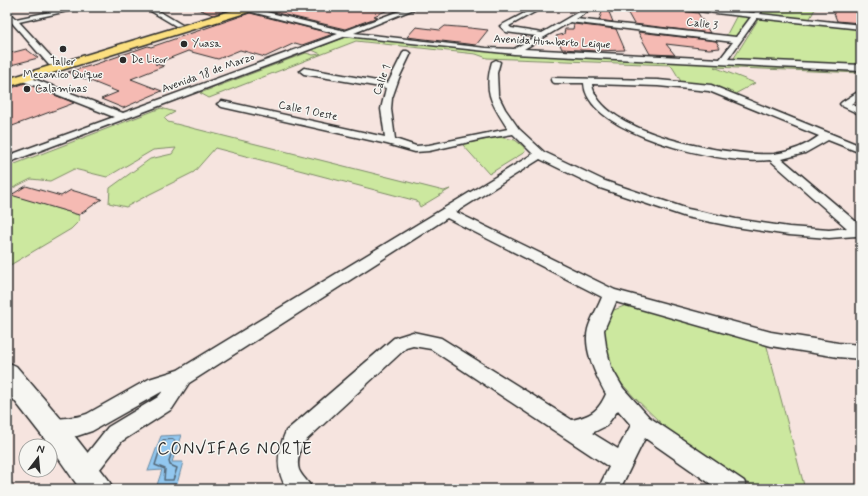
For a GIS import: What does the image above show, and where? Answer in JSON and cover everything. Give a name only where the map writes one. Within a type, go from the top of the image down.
[{"type":"highway","points":[[7,77],[178,25],[246,8]]},
{"type":"highway","points":[[7,83],[246,8]]},
{"type":"main road","points":[[8,375],[53,429],[91,480]]},
{"type":"street","points":[[16,21],[82,7]]},
{"type":"street","points":[[148,7],[178,25]]},
{"type":"street","name":"Avenida 18 de Marzo","points":[[7,160],[348,34],[416,7]]},
{"type":"street","points":[[541,7],[504,26],[508,30],[541,35]]},
{"type":"street","points":[[514,52],[541,35],[592,7]]},
{"type":"street","points":[[680,7],[861,27]]},
{"type":"street","points":[[722,62],[761,7]]},
{"type":"street","name":"Avenida Humberto Leigue","points":[[246,8],[348,34],[455,47],[514,52],[861,68]]},
{"type":"street","points":[[7,13],[16,21],[52,63]]},
{"type":"street","name":"Calle 3","points":[[568,20],[739,40]]},
{"type":"street","name":"Calle 1","points":[[390,141],[391,133],[386,105],[392,86],[407,53]]},
{"type":"street","points":[[496,62],[493,73],[493,95],[500,110],[515,131],[540,154],[601,184],[686,212],[789,231],[829,234],[860,232]]},
{"type":"street","points":[[304,71],[392,86]]},
{"type":"street","points":[[23,78],[124,117]]},
{"type":"street","points":[[555,80],[658,83],[711,88],[861,150]]},
{"type":"street","points":[[588,82],[590,95],[598,105],[622,123],[667,142],[725,155],[773,157],[815,145],[826,136]]},
{"type":"street","points":[[861,93],[845,104],[861,112]]},
{"type":"street","name":"Calle 1 Oeste","points":[[222,104],[390,141],[415,149],[429,148],[483,136],[515,131]]},
{"type":"street","points":[[53,429],[76,427],[92,422],[154,385],[183,377],[540,154]]},
{"type":"street","points":[[773,157],[860,232]]},
{"type":"street","points":[[445,212],[611,295],[772,339],[838,350],[861,352]]},
{"type":"street","points":[[611,295],[596,330],[597,346],[602,369],[616,394],[642,424],[736,489]]},
{"type":"street","points":[[301,489],[293,481],[287,459],[293,438],[400,343],[413,339],[435,343],[621,463]]},
{"type":"street","points":[[91,480],[115,434],[165,403],[183,377]]},
{"type":"street","points":[[570,430],[590,425],[600,419],[608,412],[616,394]]},
{"type":"street","points":[[609,489],[642,424]]},
{"type":"green space","points":[[761,7],[823,7],[815,9],[809,20],[756,15]]},
{"type":"green space","points":[[739,15],[750,18],[738,37],[726,36],[736,17]]},
{"type":"green space","points":[[759,18],[861,27],[861,65],[857,69],[861,73],[714,67],[755,83],[735,94],[716,88],[682,83],[671,65],[487,58],[476,54],[356,41],[209,98],[200,93],[306,53],[313,55],[321,54],[312,50],[351,35],[473,50],[531,55],[736,60],[734,58]]},
{"type":"green space","points":[[161,108],[175,112],[164,118],[168,122],[444,191],[450,189],[420,207],[417,201],[215,148],[194,172],[126,207],[109,203],[110,188],[150,159],[172,154],[176,148],[153,150],[107,177],[74,169],[50,181],[31,179],[7,191],[7,167]]},
{"type":"green space","points":[[499,137],[515,140],[524,147],[525,152],[489,174],[462,144]]},
{"type":"green space","points":[[7,193],[79,215],[79,221],[71,229],[7,267]]},
{"type":"green space","points":[[633,305],[684,322],[766,343],[805,489],[758,489],[715,464],[665,427],[634,397],[614,375],[604,347],[602,330],[607,317],[614,310],[624,306]]},
{"type":"water","points":[[181,435],[172,462],[183,462],[177,484],[157,485],[162,470],[148,471],[161,436]]},
{"type":"building","points":[[196,7],[238,7],[213,15]]},
{"type":"building","points":[[260,7],[395,7],[374,16],[378,17],[345,29],[260,9]]},
{"type":"building","points":[[604,7],[607,7],[613,22],[599,20]]},
{"type":"building","points":[[641,7],[698,13],[710,33],[634,24],[625,8],[639,10]]},
{"type":"building","points":[[832,8],[861,10],[861,23],[837,21]]},
{"type":"building","points":[[250,13],[333,34],[302,45],[295,43],[265,57],[240,50],[218,59],[188,51],[155,64],[164,66],[131,79],[162,91],[123,108],[101,99],[118,92],[68,72],[148,46],[151,47]]},
{"type":"building","points":[[574,24],[616,29],[625,50],[597,51],[562,49],[556,36],[564,34],[565,29],[573,29]]},
{"type":"building","points":[[445,26],[488,30],[476,45],[407,37],[416,27],[440,30]]},
{"type":"building","points":[[638,32],[716,41],[720,48],[709,49],[666,44],[675,55],[650,54]]},
{"type":"building","points":[[26,49],[38,58],[7,66],[7,54]]},
{"type":"building","points":[[25,83],[74,103],[7,128],[7,90]]},
{"type":"building","points":[[26,186],[61,196],[71,190],[102,199],[79,215],[11,195]]},
{"type":"place","name":"Yuasa","points":[[184,44]]},
{"type":"place","name":"Taller Mecanico Quique","points":[[63,49]]},
{"type":"place","name":"De Licor","points":[[123,60]]},
{"type":"place","name":"Calaminas","points":[[27,89]]},
{"type":"district","name":"CONVIFAG NORTE","points":[[235,449]]}]
